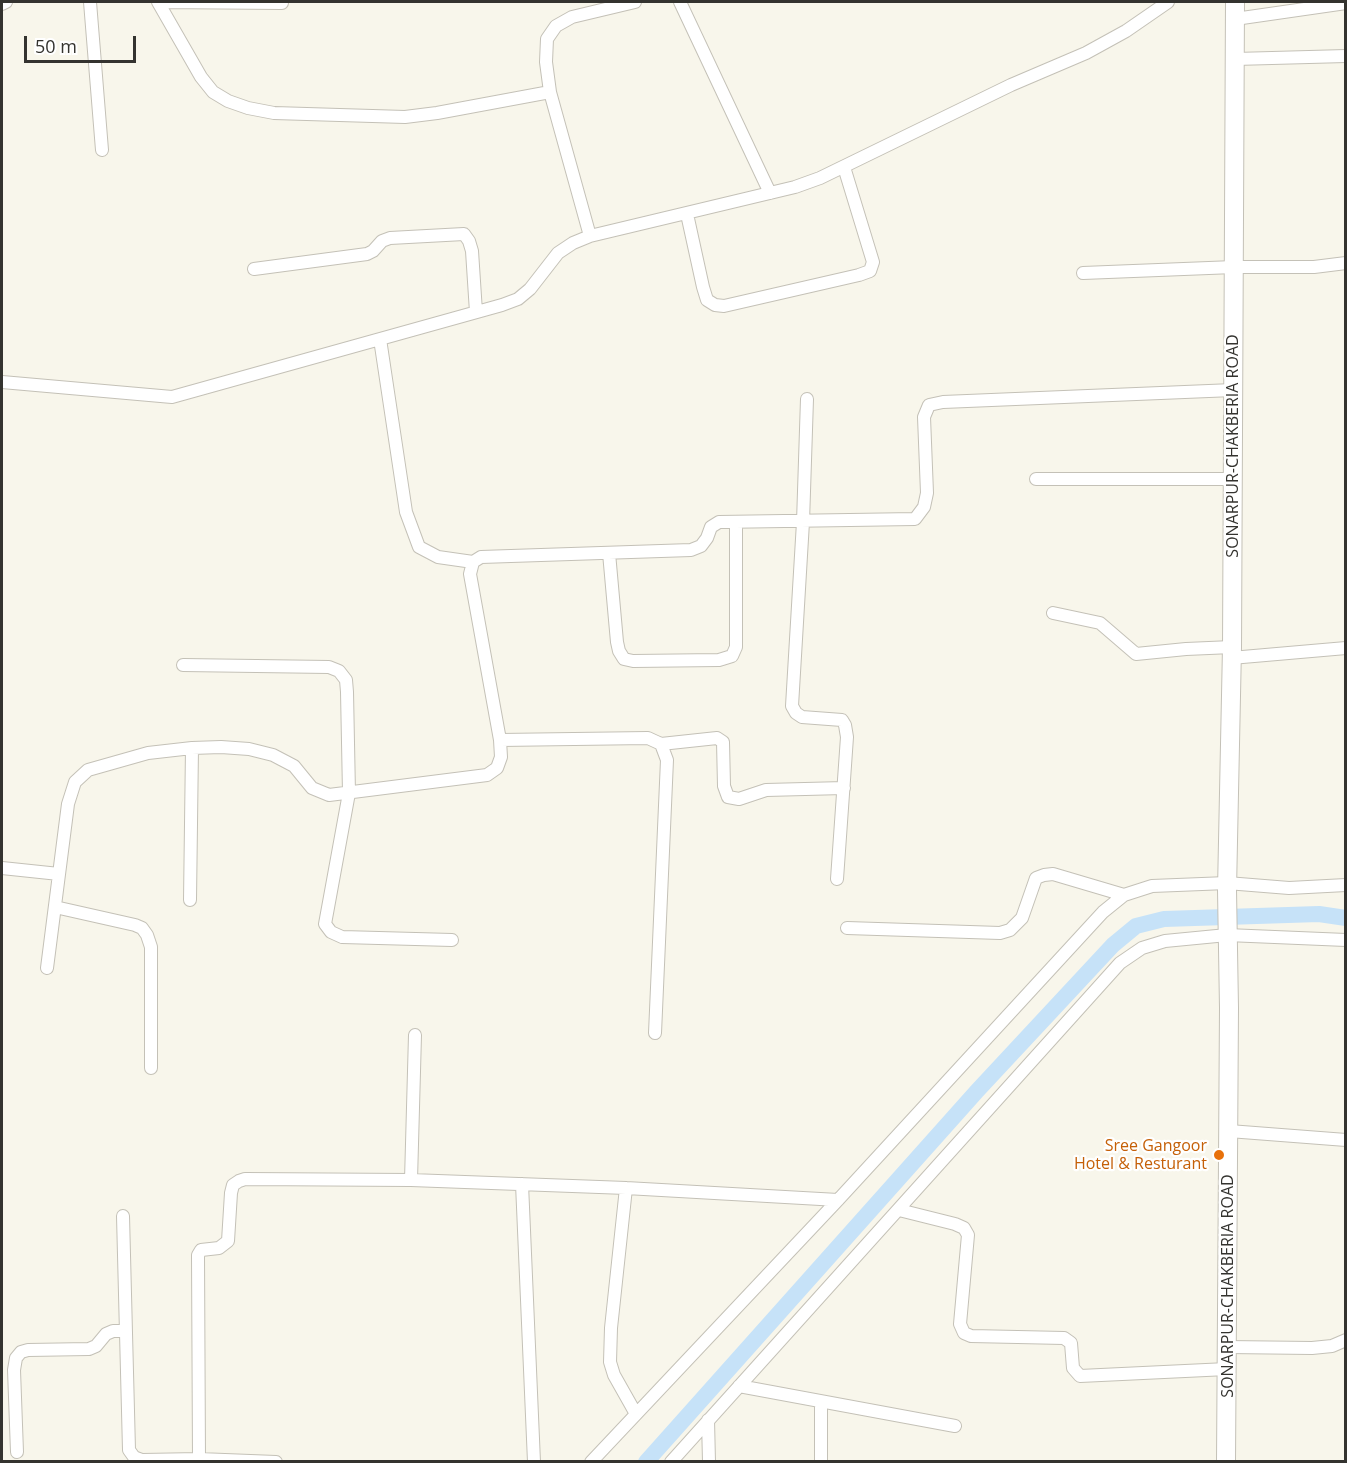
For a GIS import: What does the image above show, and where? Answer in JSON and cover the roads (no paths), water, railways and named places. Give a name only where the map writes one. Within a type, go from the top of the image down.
[{"type":"main road","name":"SONARPUR-CHAKBERIA ROAD","points":[[1226,1461],[1229,1131],[1227,886],[1231,652],[1235,10]]},
{"type":"street","points":[[2,4],[6,2]]},
{"type":"street","points":[[90,2],[102,150]]},
{"type":"street","points":[[158,2],[201,77],[213,92],[228,101],[248,108],[274,113],[405,117],[550,93]]},
{"type":"street","points":[[158,2],[282,3]]},
{"type":"street","points":[[590,237],[550,93],[546,62],[547,39],[556,26],[572,17],[609,4],[635,2]]},
{"type":"street","points":[[680,2],[770,193]]},
{"type":"street","points":[[2,382],[172,397],[518,299],[530,288],[558,253],[573,243],[820,178],[1011,85],[1086,52],[1126,31],[1168,2]]},
{"type":"street","points":[[1235,10],[1346,3]]},
{"type":"street","points":[[1235,59],[1346,56]]},
{"type":"street","points":[[687,214],[707,300],[715,305],[724,306],[859,275],[870,271],[873,262],[844,167]]},
{"type":"street","points":[[254,269],[367,254],[382,241],[390,238],[464,234],[472,251],[476,312]]},
{"type":"street","points":[[1083,273],[1234,267],[1314,267],[1346,263]]},
{"type":"street","points":[[380,339],[406,512],[419,547],[438,557],[473,562],[481,557],[691,550],[701,546],[708,538],[711,527],[719,522],[915,519],[924,507],[927,493],[924,417],[928,405],[955,401],[1233,390]]},
{"type":"street","points":[[807,399],[803,522],[792,706],[801,717],[842,720],[845,725],[848,737],[837,879]]},
{"type":"street","points":[[1036,479],[1232,479]]},
{"type":"street","points":[[609,552],[617,642],[624,659],[633,661],[719,660],[732,656],[736,647],[736,522]]},
{"type":"street","points":[[47,968],[68,804],[75,782],[88,770],[148,753],[192,748],[249,749],[273,755],[294,766],[312,788],[329,795],[487,775],[497,768],[501,757],[500,740],[470,574],[473,562]]},
{"type":"street","points":[[1053,613],[1100,623],[1136,654],[1186,649],[1231,652],[1346,648]]},
{"type":"street","points":[[183,665],[329,667],[339,671],[346,680],[347,692],[349,793],[325,924],[331,932],[342,937],[452,939]]},
{"type":"street","points":[[500,740],[648,738],[661,744],[717,738],[723,742],[724,786],[728,797],[740,800],[766,790],[844,788]]},
{"type":"street","points":[[655,1033],[667,759],[661,744]]},
{"type":"street","points":[[190,900],[192,748]]},
{"type":"street","points":[[2,868],[59,874]]},
{"type":"street","points":[[848,928],[1000,933],[1010,930],[1022,918],[1036,879],[1044,875],[1053,874],[1124,895]]},
{"type":"street","points":[[591,1461],[838,1200],[1103,912],[1124,895],[1152,886],[1289,888],[1346,885]]},
{"type":"street","points":[[55,907],[135,925],[142,928],[147,935],[151,947],[151,1068]]},
{"type":"street","points":[[671,1461],[1120,963],[1142,948],[1164,941],[1227,933],[1346,940]]},
{"type":"street","points":[[411,1180],[415,1035]]},
{"type":"street","points":[[1229,1131],[1346,1140]]},
{"type":"street","points":[[200,1459],[197,1391],[198,1255],[201,1250],[219,1248],[228,1241],[233,1185],[245,1179],[411,1180],[626,1188],[838,1200]]},
{"type":"street","points":[[522,1184],[534,1461]]},
{"type":"street","points":[[626,1188],[610,1362],[614,1375],[636,1414]]},
{"type":"street","points":[[899,1210],[955,1224],[964,1228],[968,1235],[960,1324],[964,1333],[971,1336],[1064,1338],[1071,1343],[1073,1368],[1080,1376],[1227,1369]]},
{"type":"street","points":[[123,1216],[129,1450],[134,1457],[142,1460],[276,1461]]},
{"type":"street","points":[[17,1452],[14,1370],[16,1358],[21,1352],[89,1349],[96,1346],[106,1334],[113,1331],[126,1331]]},
{"type":"street","points":[[1227,1347],[1312,1348],[1332,1346],[1346,1340]]},
{"type":"street","points":[[739,1386],[955,1426]]},
{"type":"street","points":[[821,1401],[821,1461]]},
{"type":"street","points":[[708,1420],[709,1461]]},
{"type":"waterway","points":[[646,1462],[977,1091],[1113,945],[1136,926],[1164,919],[1319,914],[1346,918]]},
{"type":"place","name":"Sree Gangoor Hotel & Resturant","points":[[1219,1155]]}]
